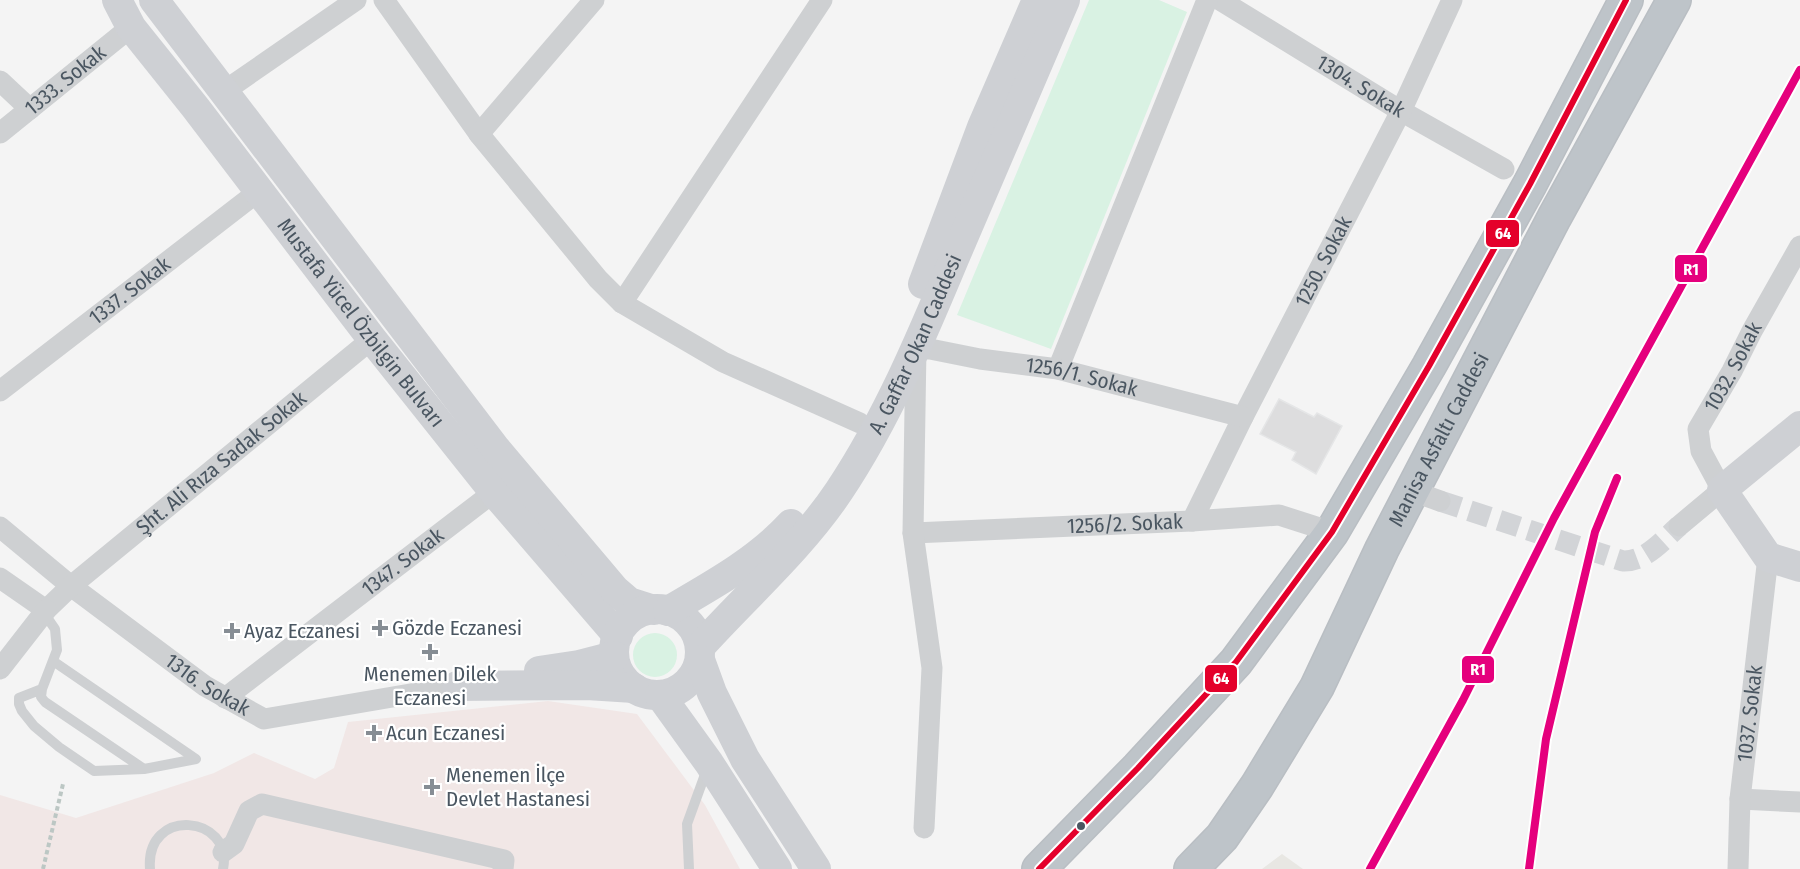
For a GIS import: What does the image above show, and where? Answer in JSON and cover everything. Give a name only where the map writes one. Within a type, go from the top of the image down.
[{"type":"highway","name":"Manisa Asfaltı Caddesi","points":[[1039,869],[1236,663],[1332,532],[1429,366],[1530,184],[1626,0]]},
{"type":"highway","name":"Manisa Asfaltı Caddesi","points":[[1191,869],[1221,837],[1257,786],[1317,687],[1383,549],[1426,496],[1554,218],[1674,0]]},
{"type":"street","points":[[108,0],[131,27]]},
{"type":"street","name":"Mustafa Yücel Özbilgin Bulvarı","points":[[117,0],[131,27],[372,339],[616,646]]},
{"type":"street","name":"Mustafa Yücel Özbilgin Bulvarı","points":[[154,0],[504,458],[615,590],[629,602],[661,610]]},
{"type":"street","points":[[223,92],[356,0]]},
{"type":"street","points":[[384,0],[479,134],[598,279],[622,303],[723,362],[860,423]]},
{"type":"street","points":[[479,134],[594,0]]},
{"type":"street","points":[[622,303],[822,0]]},
{"type":"street","name":"A. Gaffar Okan Caddesi","points":[[661,610],[737,569],[774,543],[818,495],[842,459],[892,363],[982,128],[1037,0]]},
{"type":"street","name":"A. Gaffar Okan Caddesi","points":[[700,653],[738,605],[792,552],[839,491],[872,435],[916,348],[1065,0]]},
{"type":"street","points":[[1058,369],[1208,0]]},
{"type":"street","name":"1304. Sokak","points":[[1220,0],[1401,111],[1504,169]]},
{"type":"street","name":"1250. Sokak","points":[[1192,521],[1401,111],[1452,0]]},
{"type":"street","name":"1333. Sokak","points":[[0,133],[131,27]]},
{"type":"street","points":[[0,81],[30,109]]},
{"type":"street","name":"1337. Sokak","points":[[0,391],[259,191]]},
{"type":"street","name":"1032. Sokak","points":[[1722,490],[1701,452],[1698,429],[1800,246]]},
{"type":"street","name":"Şht. Ali Rıza Sadak Sokak","points":[[0,669],[45,611],[71,586],[372,339]]},
{"type":"street","points":[[916,348],[913,533],[932,668],[924,828]]},
{"type":"street","name":"1256/1. Sokak","points":[[916,348],[1058,369],[1243,417]]},
{"type":"street","points":[[1679,526],[1800,426]]},
{"type":"street","points":[[1722,490],[1768,557],[1800,567]]},
{"type":"street","name":"1347. Sokak","points":[[225,698],[494,492]]},
{"type":"street","name":"1256/2. Sokak","points":[[913,533],[1279,515],[1332,532]]},
{"type":"street","name":"1316. Sokak","points":[[0,527],[71,586],[205,686],[264,719],[457,686]]},
{"type":"street","name":"1037. Sokak","points":[[1738,869],[1740,799],[1768,557]]},
{"type":"street","points":[[0,578],[45,611]]},
{"type":"street","points":[[777,869],[709,763],[647,692],[620,674],[616,646],[624,626],[632,618],[643,612],[661,610],[680,616],[689,624],[696,634],[712,693],[745,759],[816,869]]},
{"type":"street","points":[[457,686],[579,665],[616,646]]},
{"type":"street","points":[[457,686],[587,685],[647,692],[674,692],[686,684],[695,673],[700,653]]},
{"type":"street","points":[[1740,799],[1800,802]]},
{"type":"street","points":[[223,860],[234,844],[249,811],[262,804],[504,861],[503,869]]},
{"type":"lane","points":[[45,611],[55,629],[57,651],[41,697],[45,702],[144,769]]},
{"type":"lane","points":[[42,689],[19,698],[22,711],[34,726],[59,747],[94,771],[144,769],[196,759],[53,661]]},
{"type":"lane","points":[[690,869],[687,824],[709,763]]},
{"type":"lane","points":[[150,869],[149,857],[153,845],[161,834],[171,827],[184,824],[197,825],[208,831],[217,840],[223,860]]},
{"type":"path","points":[[43,869],[63,784]]},
{"type":"shaded area","name":"Menemen İlçe Devlet Hastanesi","points":[[548,701],[637,714],[705,805],[740,869],[0,869],[0,795],[76,818],[214,773],[254,753],[315,779],[334,768],[348,722]]},
{"type":"shaded area","points":[[1282,854],[1303,869],[1262,869]]},
{"type":"green space","points":[[1089,0],[1159,0],[1187,12],[1051,349],[957,315]]},
{"type":"green space","points":[[655,633],[664,634],[671,639],[676,646],[676,664],[671,671],[664,676],[655,677],[646,676],[639,671],[634,664],[633,655],[634,646],[639,639],[646,634]]},
{"type":"building","points":[[1279,399],[1314,417],[1317,413],[1342,426],[1316,474],[1292,460],[1296,452],[1260,434]]},
{"type":"tunnel","points":[[1440,501],[1623,561],[1646,554],[1679,526]]},
{"type":"transit line","name":"64","points":[[1039,869],[1138,768],[1236,662],[1332,532],[1429,366],[1530,184],[1626,0]]},
{"type":"transit line","name":"R1","points":[[1370,869],[1463,700],[1554,518],[1800,70]]},
{"type":"transit line","name":"R1","points":[[1529,869],[1546,739],[1595,532],[1617,478]]},
{"type":"place","name":"Gözde Eczanesi","points":[[380,628]]},
{"type":"place","name":"Ayaz Eczanesi","points":[[232,631]]},
{"type":"place","name":"Menemen Dilek Eczanesi","points":[[430,652]]},
{"type":"place","name":"Acun Eczanesi","points":[[374,733]]},
{"type":"place","name":"Menemen İlçe Devlet Hastanesi","points":[[432,787]]}]
